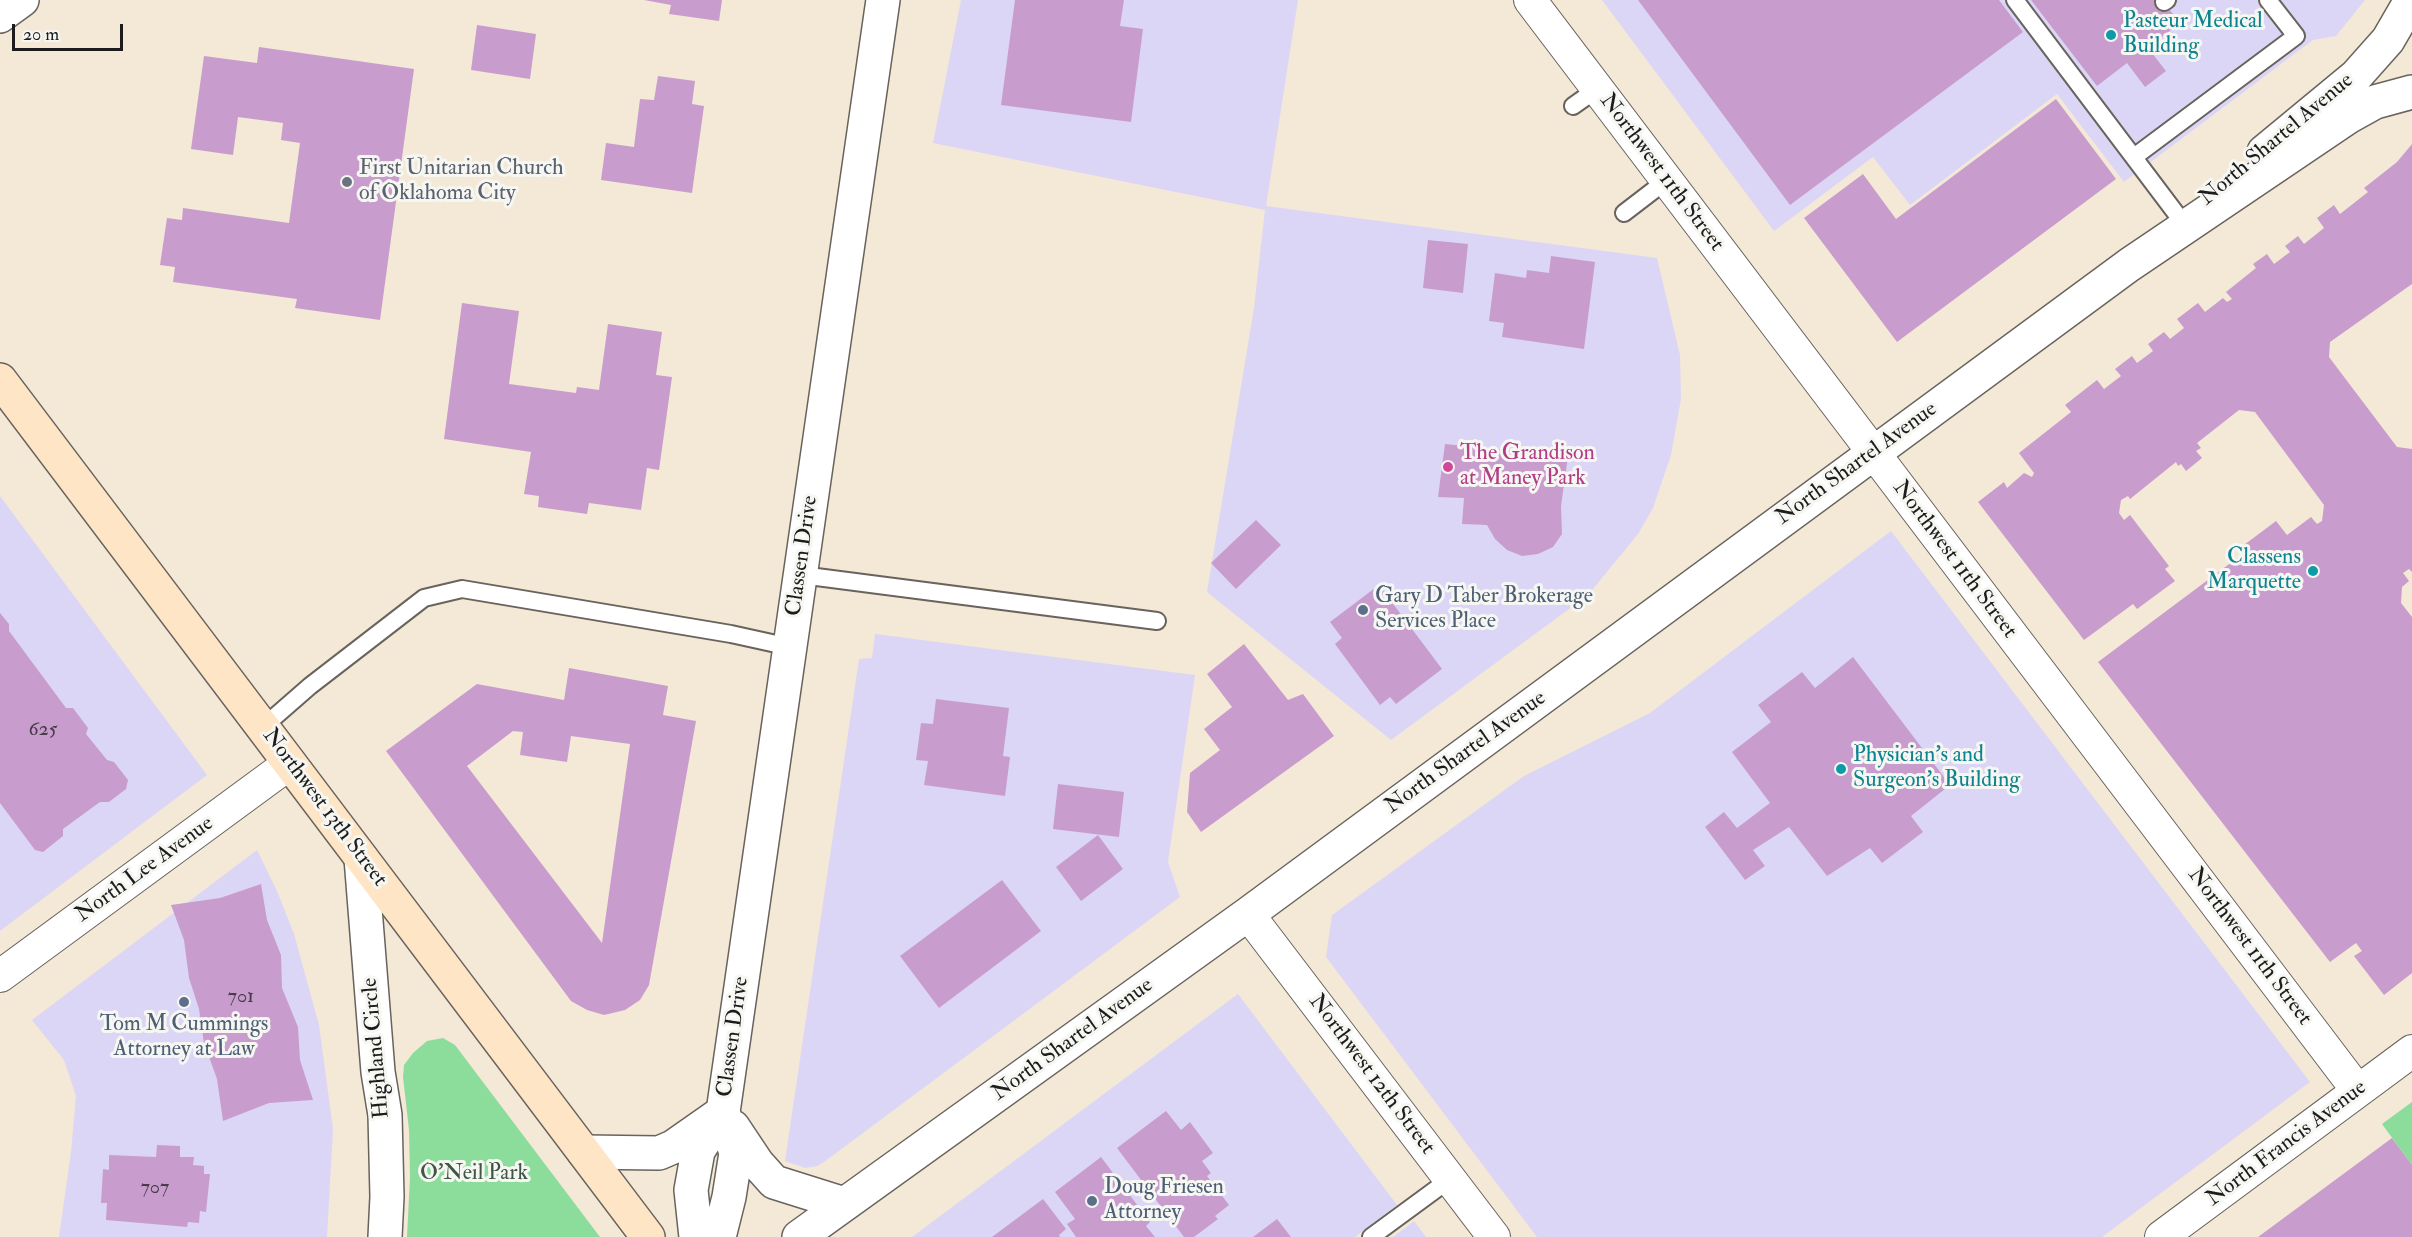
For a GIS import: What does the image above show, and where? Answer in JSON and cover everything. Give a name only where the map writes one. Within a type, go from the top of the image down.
[{"type":"main road","name":"Northwest 13th Street","points":[[0,380],[648,1237]]},
{"type":"street","points":[[0,16],[22,0]]},
{"type":"street","name":"Classen Drive","points":[[696,1237],[691,1190],[698,1151],[723,1112],[883,0]]},
{"type":"street","name":"Northwest 11th Street","points":[[1530,0],[1585,97],[1667,180],[2358,1091]]},
{"type":"street","name":"North Shartel Avenue","points":[[2129,265],[2356,76],[2388,40],[2410,8]]},
{"type":"street","name":"North Shartel Avenue","points":[[799,1237],[1248,914],[2129,265],[2348,117],[2375,102],[2412,92]]},
{"type":"street","name":"North Lee Avenue","points":[[0,975],[290,763]]},
{"type":"street","name":"Highland Circle","points":[[361,858],[378,1072],[385,1115],[387,1164],[385,1237]]},
{"type":"street","name":"Northwest 12th Street","points":[[1248,914],[1494,1237]]},
{"type":"street","name":"North Francis Avenue","points":[[2161,1237],[2412,1051]]},
{"type":"street","points":[[584,1152],[659,1153],[673,1147],[723,1112],[757,1163],[774,1182],[844,1204]]},
{"type":"street","name":"Classen Drive","points":[[719,1237],[729,1197],[736,1153],[723,1112]]},
{"type":"lane","points":[[2015,0],[2076,70],[2134,158],[2181,220]]},
{"type":"lane","points":[[2134,158],[2296,36],[2268,0]]},
{"type":"lane","points":[[1624,213],[1667,180]]},
{"type":"lane","points":[[801,574],[1157,621]]},
{"type":"lane","points":[[263,727],[310,686],[424,598],[462,589],[731,634],[790,647]]},
{"type":"lane","points":[[1371,1237],[1450,1179]]},
{"type":"shaded area","points":[[961,0],[1298,0],[1266,206],[1657,258],[1680,355],[1681,399],[1671,455],[1653,508],[1638,534],[1588,595],[1391,740],[1207,592],[1254,308],[1265,210],[933,143]]},
{"type":"shaded area","points":[[1602,0],[2365,0],[2336,36],[2313,40],[2124,182],[2057,94],[1910,205],[1873,157],[1774,231]]},
{"type":"shaded area","points":[[0,496],[207,775],[0,931]]},
{"type":"shaded area","points":[[1891,531],[2310,1082],[2102,1237],[1537,1237],[1326,957],[1332,915],[1524,776],[1650,713]]},
{"type":"shaded area","points":[[875,634],[1195,675],[1168,862],[1180,897],[824,1162],[805,1168],[785,1161],[859,659],[872,658]]},
{"type":"shaded area","name":"Tom M Cummings Attorney at Law","points":[[257,850],[294,934],[319,1025],[333,1129],[327,1237],[59,1237],[76,1096],[64,1060],[32,1020]]},
{"type":"shaded area","points":[[1238,994],[1397,1205],[1355,1237],[912,1237]]},
{"type":"shaded area","points":[[1414,1221],[1426,1237],[1393,1237]]},
{"type":"green space","name":"O'Neil Park","points":[[443,1038],[455,1045],[600,1237],[407,1237],[410,1177],[404,1065],[413,1053],[427,1041]]},
{"type":"green space","points":[[2412,1102],[2412,1165],[2382,1124]]},
{"type":"building","points":[[644,0],[722,0],[719,21],[669,14],[671,5]]},
{"type":"building","points":[[1015,0],[1124,0],[1120,26],[1143,29],[1131,122],[1001,105]]},
{"type":"building","points":[[1638,0],[1999,0],[2023,32],[1790,205]]},
{"type":"building","name":"Pasteur Medical Building","points":[[2031,0],[2162,0],[2180,23],[2148,48],[2166,71],[2145,87],[2127,63],[2097,86]]},
{"type":"building","points":[[477,25],[536,34],[530,79],[471,70]]},
{"type":"building","name":"First Unitarian Church of Oklahoma City","points":[[259,47],[414,69],[380,320],[295,308],[297,299],[173,282],[175,267],[160,265],[167,218],[182,220],[183,208],[289,223],[300,143],[281,140],[283,123],[238,117],[233,155],[191,149],[204,56],[257,63]]},
{"type":"building","points":[[658,76],[695,81],[692,104],[704,106],[692,193],[601,180],[606,143],[634,147],[640,99],[654,100]]},
{"type":"building","points":[[2056,99],[2116,179],[1897,342],[1804,218],[1863,174],[1896,219]]},
{"type":"building","name":"Classens Marquette","points":[[2412,144],[2412,284],[2330,342],[2329,357],[2397,447],[2412,449],[2412,572],[2409,569],[2403,573],[2409,581],[2402,587],[2401,603],[2412,617],[2412,973],[2384,995],[2354,956],[2362,951],[2356,943],[2330,962],[2098,662],[2248,550],[2244,545],[2276,521],[2287,535],[2311,517],[2317,524],[2322,521],[2324,505],[2255,412],[2239,410],[2197,443],[2201,448],[2196,451],[2202,458],[2186,471],[2181,464],[2178,466],[2176,462],[2130,499],[2128,496],[2121,500],[2119,513],[2124,520],[2130,515],[2169,566],[2165,569],[2175,581],[2137,609],[2133,604],[2084,640],[1978,502],[2004,482],[2007,488],[2024,473],[2032,477],[2034,473],[2019,453],[2071,412],[2065,405],[2097,380],[2104,389],[2121,376],[2115,369],[2132,356],[2137,363],[2153,351],[2148,344],[2164,332],[2170,339],[2184,328],[2177,319],[2198,303],[2205,312],[2223,298],[2227,302],[2232,299],[2226,292],[2256,268],[2253,264],[2267,254],[2274,264],[2290,252],[2285,246],[2298,236],[2304,244],[2324,228],[2317,218],[2334,205],[2340,214],[2368,192],[2364,188],[2397,162]]},
{"type":"building","points":[[1428,240],[1468,244],[1463,293],[1423,288]]},
{"type":"building","points":[[1551,256],[1595,262],[1584,349],[1502,337],[1504,323],[1489,321],[1495,273],[1526,278],[1527,270],[1549,273]]},
{"type":"building","points":[[462,303],[519,311],[509,384],[576,393],[577,387],[599,390],[608,324],[662,332],[656,375],[672,377],[659,470],[647,468],[641,510],[589,503],[587,514],[538,507],[539,496],[524,494],[531,452],[444,439]]},
{"type":"building","points":[[1445,444],[1568,456],[1561,506],[1562,534],[1553,547],[1538,554],[1522,556],[1507,550],[1495,539],[1487,525],[1462,524],[1464,498],[1438,497]]},
{"type":"building","points":[[1256,520],[1281,545],[1236,589],[1211,563]]},
{"type":"building","points":[[1379,585],[1442,669],[1396,704],[1390,697],[1380,705],[1335,644],[1342,638],[1330,622]]},
{"type":"building","points":[[0,613],[9,624],[9,631],[66,708],[73,708],[88,728],[86,734],[107,760],[114,762],[128,780],[126,789],[109,802],[100,802],[63,829],[63,836],[43,852],[35,850],[0,803]]},
{"type":"building","points":[[1244,644],[1288,700],[1303,694],[1334,736],[1201,832],[1187,812],[1190,773],[1220,750],[1204,729],[1232,707],[1207,674]]},
{"type":"building","name":"Physician's and Surgeon's Building","points":[[1853,657],[1950,785],[1911,816],[1923,832],[1882,863],[1870,848],[1827,876],[1789,827],[1753,850],[1765,866],[1745,880],[1705,827],[1724,812],[1737,828],[1770,803],[1732,752],[1771,722],[1758,705],[1802,672],[1815,688]]},
{"type":"building","points":[[569,668],[668,686],[663,715],[696,721],[649,985],[640,1000],[625,1010],[604,1015],[587,1010],[571,1001],[386,751],[477,684],[564,700]],"holes":[[[513,731],[523,732],[520,755],[567,762],[571,736],[630,744],[602,943],[467,766]]]},
{"type":"building","points":[[936,699],[1009,708],[1003,756],[1010,757],[1005,796],[924,785],[928,761],[916,760],[921,723],[933,724]]},
{"type":"building","points":[[1058,784],[1124,792],[1119,837],[1053,829]]},
{"type":"building","points":[[1098,835],[1123,869],[1081,901],[1056,867]]},
{"type":"building","points":[[1002,880],[1041,931],[939,1008],[900,956]]},
{"type":"building","points":[[261,884],[267,920],[281,955],[282,988],[298,1027],[300,1060],[313,1100],[269,1103],[223,1121],[217,1079],[204,1043],[199,1009],[189,978],[184,940],[171,905],[220,898]]},
{"type":"building","points":[[1166,1111],[1181,1130],[1190,1122],[1213,1153],[1202,1161],[1211,1173],[1207,1176],[1229,1205],[1215,1216],[1218,1219],[1194,1237],[1184,1237],[1117,1148]]},
{"type":"building","points":[[2392,1138],[2412,1165],[2412,1237],[2258,1237]]},
{"type":"building","points":[[157,1145],[180,1146],[180,1157],[194,1157],[193,1165],[204,1166],[204,1174],[210,1174],[206,1212],[200,1211],[199,1223],[188,1222],[187,1227],[106,1220],[107,1203],[101,1203],[103,1169],[109,1170],[109,1155],[156,1157]]},
{"type":"building","points":[[1101,1157],[1150,1222],[1146,1226],[1155,1237],[1076,1237],[1067,1224],[1075,1219],[1055,1192]]},
{"type":"building","points":[[1043,1199],[1066,1229],[1059,1235],[1060,1237],[992,1237]]},
{"type":"building","points":[[1277,1219],[1291,1237],[1253,1237]]},
{"type":"place","name":"Pasteur Medical Building","points":[[2111,35]]},
{"type":"place","name":"First Unitarian Church of Oklahoma City","points":[[347,182]]},
{"type":"place","name":"The Grandison at Maney Park","points":[[1448,467]]},
{"type":"place","name":"Classens Marquette","points":[[2313,571]]},
{"type":"place","name":"Gary D Taber Brokerage Services Place","points":[[1363,610]]},
{"type":"place","name":"Physician's and Surgeon's Building","points":[[1841,769]]},
{"type":"place","name":"Tom M Cummings Attorney at Law","points":[[184,1002]]},
{"type":"place","name":"Doug Friesen Attorney","points":[[1092,1201]]}]
